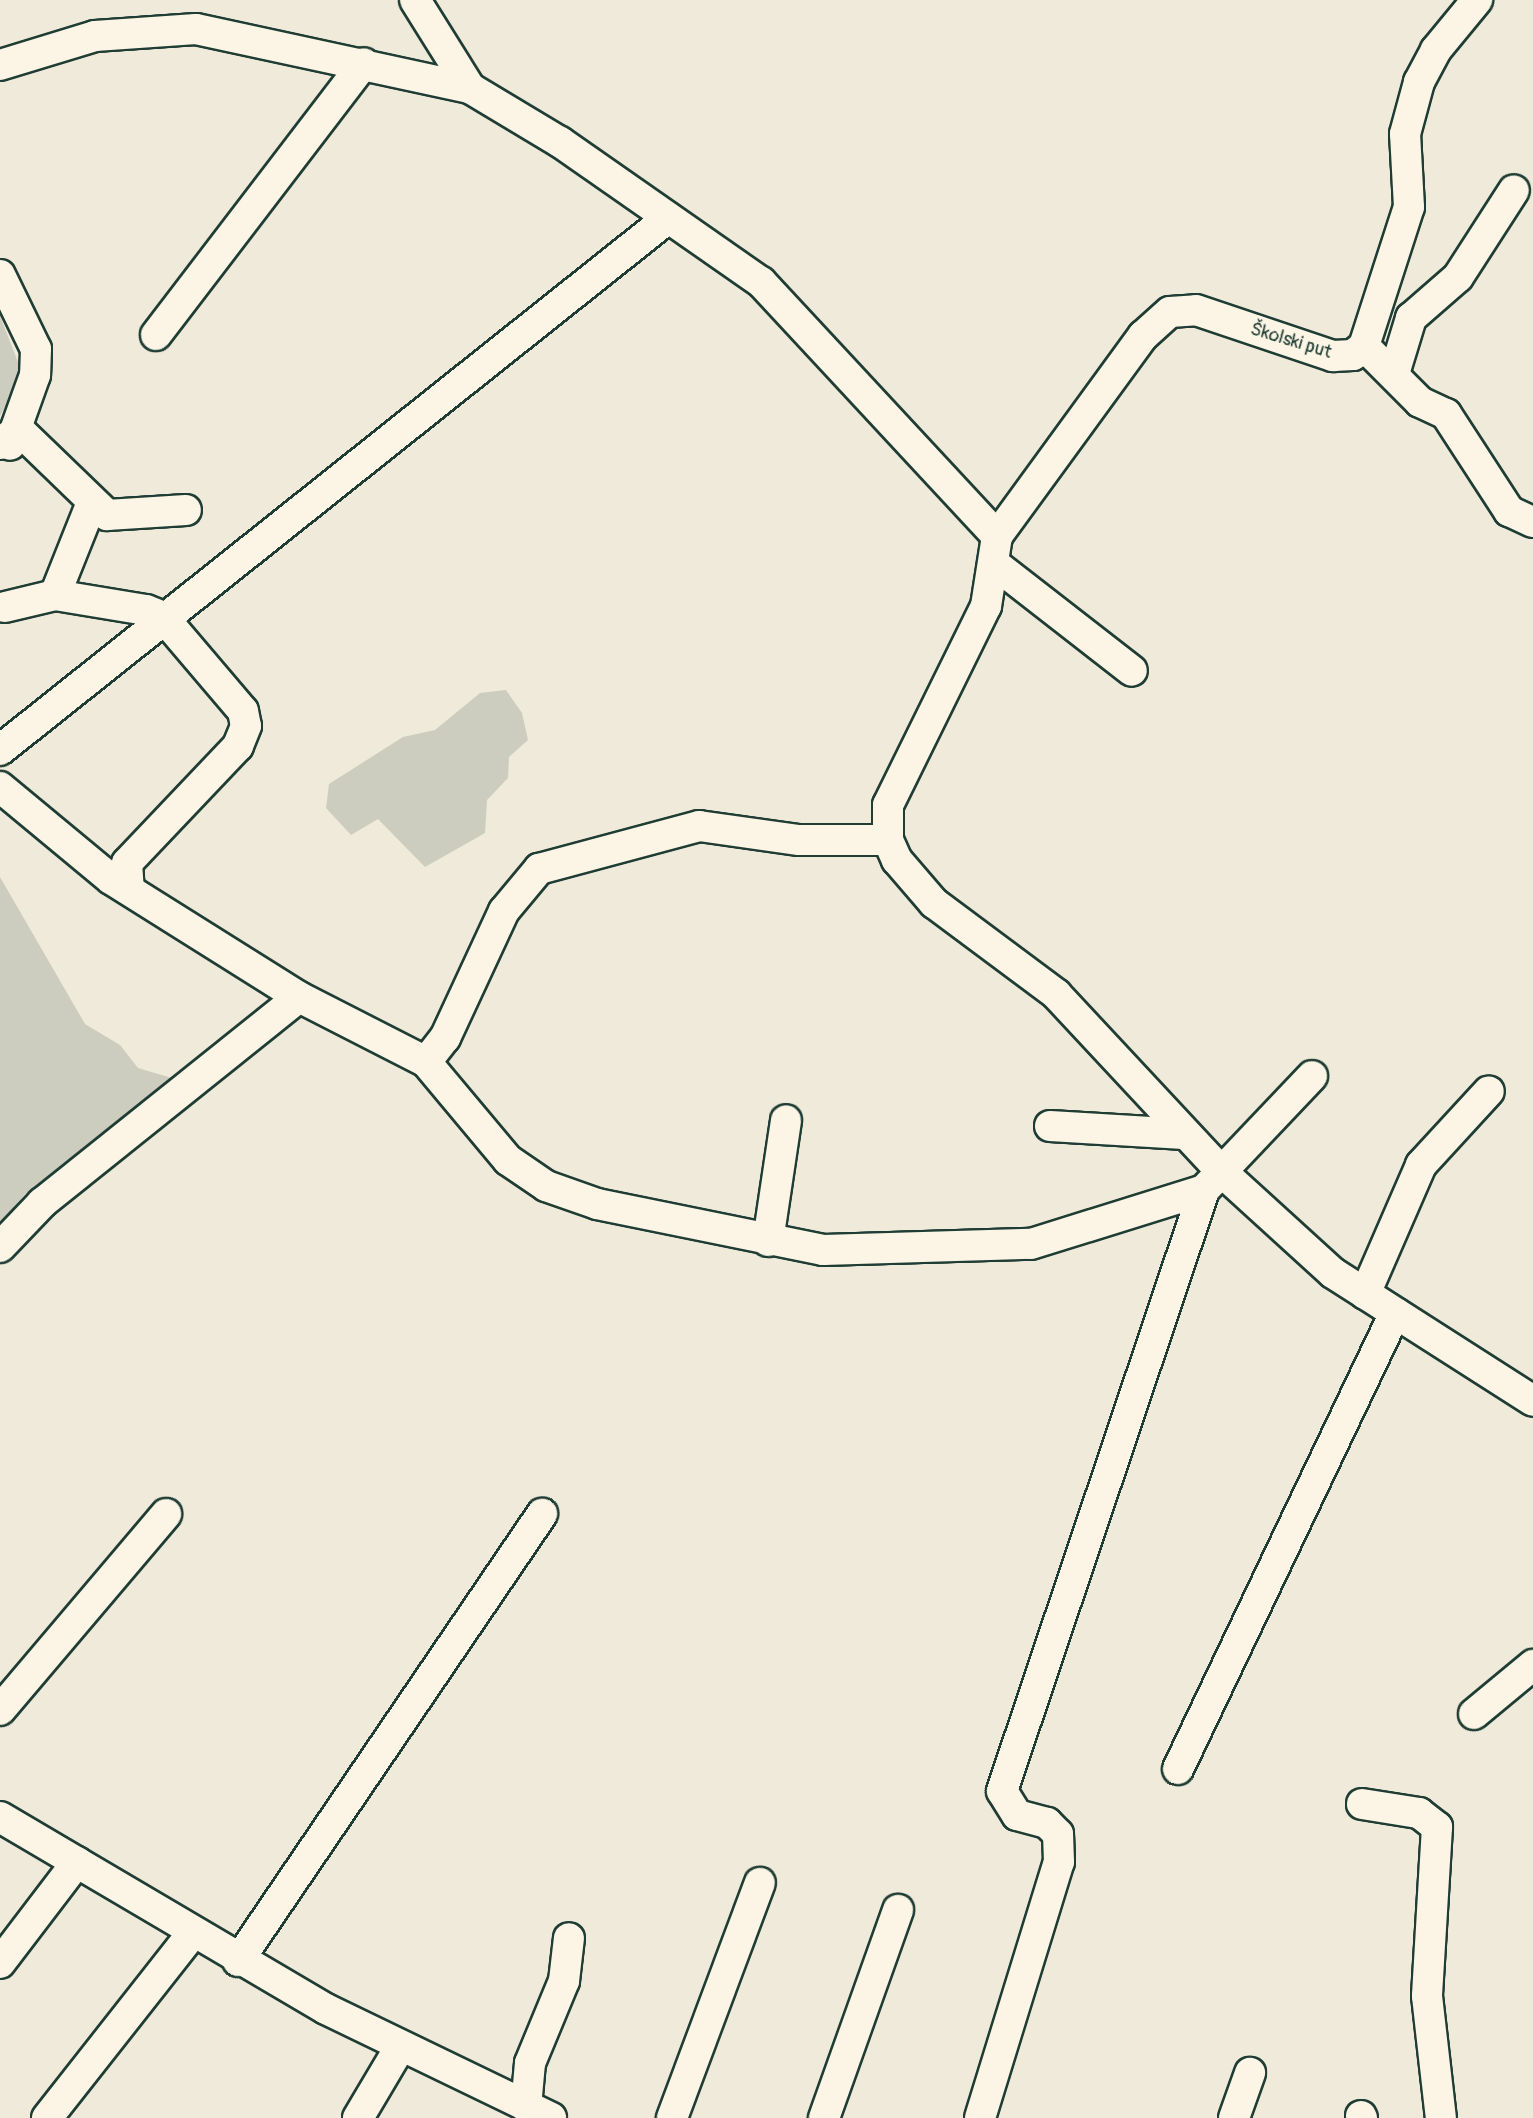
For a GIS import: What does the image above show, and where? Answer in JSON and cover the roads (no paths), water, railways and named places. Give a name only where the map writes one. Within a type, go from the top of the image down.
[{"type":"street","points":[[415,0],[470,88]]},
{"type":"street","points":[[1477,0],[1419,82],[1405,134],[1409,206],[1364,346],[1394,373],[1420,402],[1446,414],[1508,511],[1533,522]]},
{"type":"street","points":[[0,65],[95,36],[196,29],[364,63],[470,88],[761,282],[997,551],[1132,671]]},
{"type":"street","points":[[156,335],[364,63]]},
{"type":"street","points":[[1394,373],[1411,318],[1458,277],[1514,190]]},
{"type":"street","points":[[0,750],[163,617],[289,526],[668,218]]},
{"type":"street","points":[[0,275],[36,349],[35,375],[0,464]]},
{"type":"street","name":"Školski put","points":[[997,551],[1143,336],[1170,312],[1196,310],[1332,356],[1353,355],[1364,346]]},
{"type":"street","points":[[9,436],[91,505],[128,519],[186,510]]},
{"type":"street","points":[[55,595],[91,505]]},
{"type":"street","points":[[997,551],[986,606],[898,775],[888,805],[888,840],[934,903],[1056,994],[1184,1134],[1213,1181],[1365,1294],[1533,1401]]},
{"type":"street","points":[[2,612],[55,595],[98,599],[163,617],[243,711],[246,726],[238,746],[131,856],[129,889]]},
{"type":"street","points":[[0,787],[129,889],[299,997],[426,1062],[508,1160],[545,1185],[597,1204],[768,1241],[823,1250],[1031,1244],[1213,1181]]},
{"type":"street","points":[[426,1062],[445,1038],[505,911],[539,869],[699,826],[799,840],[888,840]]},
{"type":"street","points":[[0,1247],[42,1203],[299,997]]},
{"type":"street","points":[[980,2118],[1059,1862],[1058,1834],[1047,1822],[1017,1815],[1002,1791],[1213,1181],[1312,1076]]},
{"type":"street","points":[[1365,1294],[1421,1165],[1489,1091]]},
{"type":"street","points":[[768,1241],[786,1120]]},
{"type":"street","points":[[1050,1126],[1184,1134]]},
{"type":"street","points":[[1178,1769],[1395,1313]]},
{"type":"street","points":[[0,1710],[166,1514]]},
{"type":"street","points":[[238,1961],[542,1514]]},
{"type":"street","points":[[1474,1714],[1533,1665]]},
{"type":"street","points":[[1362,1804],[1419,1813],[1437,1827],[1427,1996],[1441,2118]]},
{"type":"street","points":[[0,1817],[238,1961],[399,2049],[539,2112]]},
{"type":"street","points":[[0,1963],[77,1862]]},
{"type":"street","points":[[673,2118],[760,1883]]},
{"type":"street","points":[[824,2118],[898,1910]]},
{"type":"street","points":[[47,2118],[192,1934]]},
{"type":"street","points":[[539,2112],[530,2063],[564,1981],[569,1938]]},
{"type":"street","points":[[358,2118],[399,2049]]},
{"type":"street","points":[[1234,2118],[1250,2073]]}]
